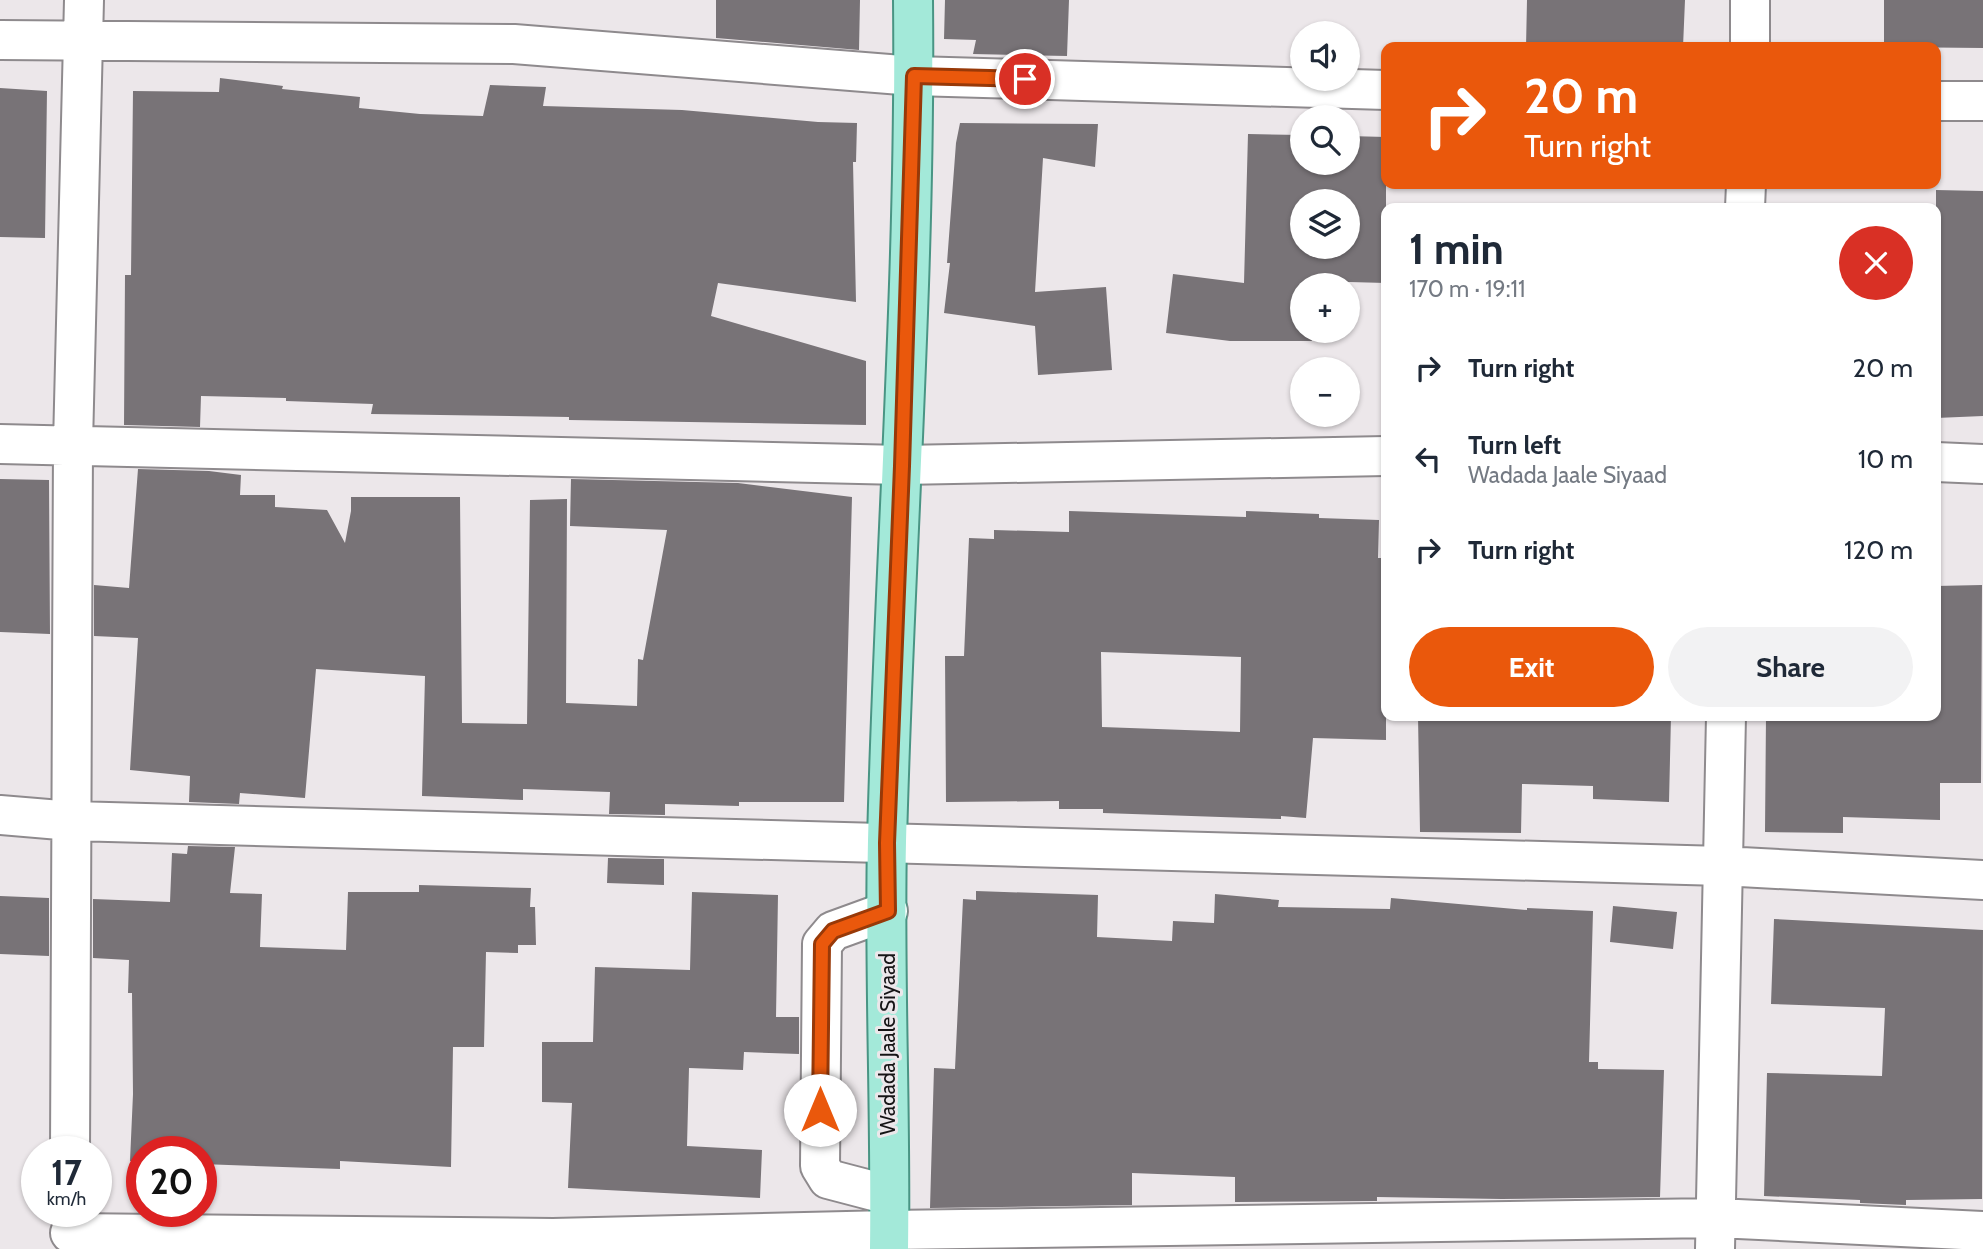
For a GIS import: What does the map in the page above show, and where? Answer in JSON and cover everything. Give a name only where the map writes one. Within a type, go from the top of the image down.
[{"type":"main road","name":"Wadada Jaale Siyaad","points":[[889,1225],[887,843],[902,466],[914,76],[913,0]]},
{"type":"street","points":[[70,1136],[73,444],[84,0]]},
{"type":"street","points":[[1750,0],[1750,42]]},
{"type":"street","points":[[0,40],[514,44],[914,76],[1381,90]]},
{"type":"street","points":[[1941,101],[1983,101]]},
{"type":"street","points":[[0,443],[902,466],[1381,456]]},
{"type":"street","points":[[1941,461],[1983,464]]},
{"type":"street","points":[[1716,1234],[1726,721]]},
{"type":"street","points":[[0,815],[72,821],[1722,866],[1983,880]]},
{"type":"street","points":[[888,911],[833,931],[822,944],[820,1166],[828,1179],[889,1225]]},
{"type":"street","points":[[69,1231],[553,1238],[889,1225],[1716,1234],[1983,1231]]},
{"type":"building","points":[[716,0],[860,0],[859,50],[716,38]]},
{"type":"building","points":[[945,0],[1069,0],[1067,56],[973,54],[976,40],[944,39]]},
{"type":"building","points":[[1527,0],[1685,0],[1683,42],[1526,42]]},
{"type":"building","points":[[1884,0],[1983,0],[1983,48],[1941,48],[1941,42],[1884,42]]},
{"type":"building","points":[[220,78],[283,86],[282,89],[360,97],[359,108],[420,114],[483,116],[490,85],[546,87],[543,106],[682,110],[857,123],[856,162],[853,162],[856,302],[718,283],[711,316],[866,361],[866,425],[371,414],[373,404],[201,396],[200,427],[124,425],[125,275],[131,275],[133,91],[219,92]]},
{"type":"building","points":[[0,88],[47,91],[45,238],[0,237]]},
{"type":"building","points":[[960,123],[1098,124],[1095,167],[1043,158],[1035,292],[1106,287],[1112,370],[1038,375],[1035,326],[944,313],[950,263],[947,263],[956,143]]},
{"type":"building","points":[[1248,134],[1290,135],[1290,175],[1360,175],[1360,136],[1381,137],[1381,189],[1386,189],[1386,203],[1381,203],[1381,283],[1360,282],[1360,273],[1290,273],[1290,341],[1230,341],[1166,333],[1173,274],[1244,283]]},
{"type":"building","points":[[1936,190],[1983,191],[1983,416],[1941,418],[1941,203],[1936,203]]},
{"type":"building","points":[[138,469],[209,471],[241,475],[240,495],[275,495],[275,507],[327,510],[345,543],[351,497],[460,497],[462,723],[527,724],[530,500],[567,499],[566,703],[637,706],[638,659],[643,660],[667,530],[570,526],[571,479],[738,483],[852,497],[844,802],[739,802],[739,806],[665,804],[665,815],[609,814],[610,792],[523,789],[523,800],[422,796],[425,676],[316,669],[305,798],[240,793],[239,804],[189,802],[190,776],[130,770],[138,638],[94,636],[94,585],[129,588]]},
{"type":"building","points":[[0,479],[49,480],[50,634],[0,632]]},
{"type":"building","points":[[1069,511],[1246,517],[1246,511],[1379,520],[1381,721],[1386,721],[1386,740],[1313,738],[1306,818],[1103,813],[1103,809],[1059,809],[1059,801],[946,802],[945,656],[964,656],[969,538],[994,539],[994,530],[1069,532]],"holes":[[[1101,652],[1241,657],[1240,732],[1102,727]]]},
{"type":"building","points":[[1982,585],[1981,783],[1940,783],[1940,820],[1843,817],[1843,833],[1765,832],[1766,721],[1941,721],[1941,586]]},
{"type":"building","points":[[1418,721],[1671,721],[1669,802],[1593,799],[1593,786],[1522,784],[1521,833],[1420,832]]},
{"type":"building","points":[[188,846],[235,847],[230,893],[262,894],[260,947],[346,950],[348,892],[419,892],[419,885],[531,888],[530,907],[535,907],[536,945],[518,945],[518,953],[486,952],[484,1047],[453,1047],[451,1167],[340,1161],[340,1169],[217,1165],[217,1136],[131,1136],[132,993],[128,993],[129,960],[93,958],[93,899],[170,902],[172,853],[187,854]]},
{"type":"building","points":[[608,858],[664,859],[664,885],[607,883]]},
{"type":"building","points":[[976,891],[1098,895],[1097,937],[1172,941],[1173,921],[1214,923],[1215,894],[1279,900],[1278,907],[1390,909],[1391,898],[1527,910],[1593,911],[1589,1062],[1598,1062],[1598,1069],[1664,1070],[1660,1197],[1377,1197],[1377,1201],[1235,1202],[1235,1177],[1132,1173],[1132,1205],[930,1208],[934,1068],[955,1069],[963,899],[976,900]]},
{"type":"building","points":[[692,892],[778,895],[776,1017],[799,1017],[799,1054],[744,1052],[743,1070],[689,1068],[687,1146],[762,1150],[760,1198],[568,1188],[572,1103],[542,1102],[542,1042],[593,1042],[595,967],[690,970]]},
{"type":"building","points":[[0,896],[49,898],[49,956],[0,954]]},
{"type":"building","points":[[1613,906],[1677,912],[1673,949],[1610,942]]},
{"type":"building","points":[[1774,919],[1983,930],[1982,1199],[1906,1200],[1906,1205],[1764,1196],[1767,1073],[1882,1076],[1885,1008],[1771,1004]]},
{"type":"route","points":[[820,1110],[822,944],[833,931],[888,911],[887,843],[914,76],[1025,79]]}]
